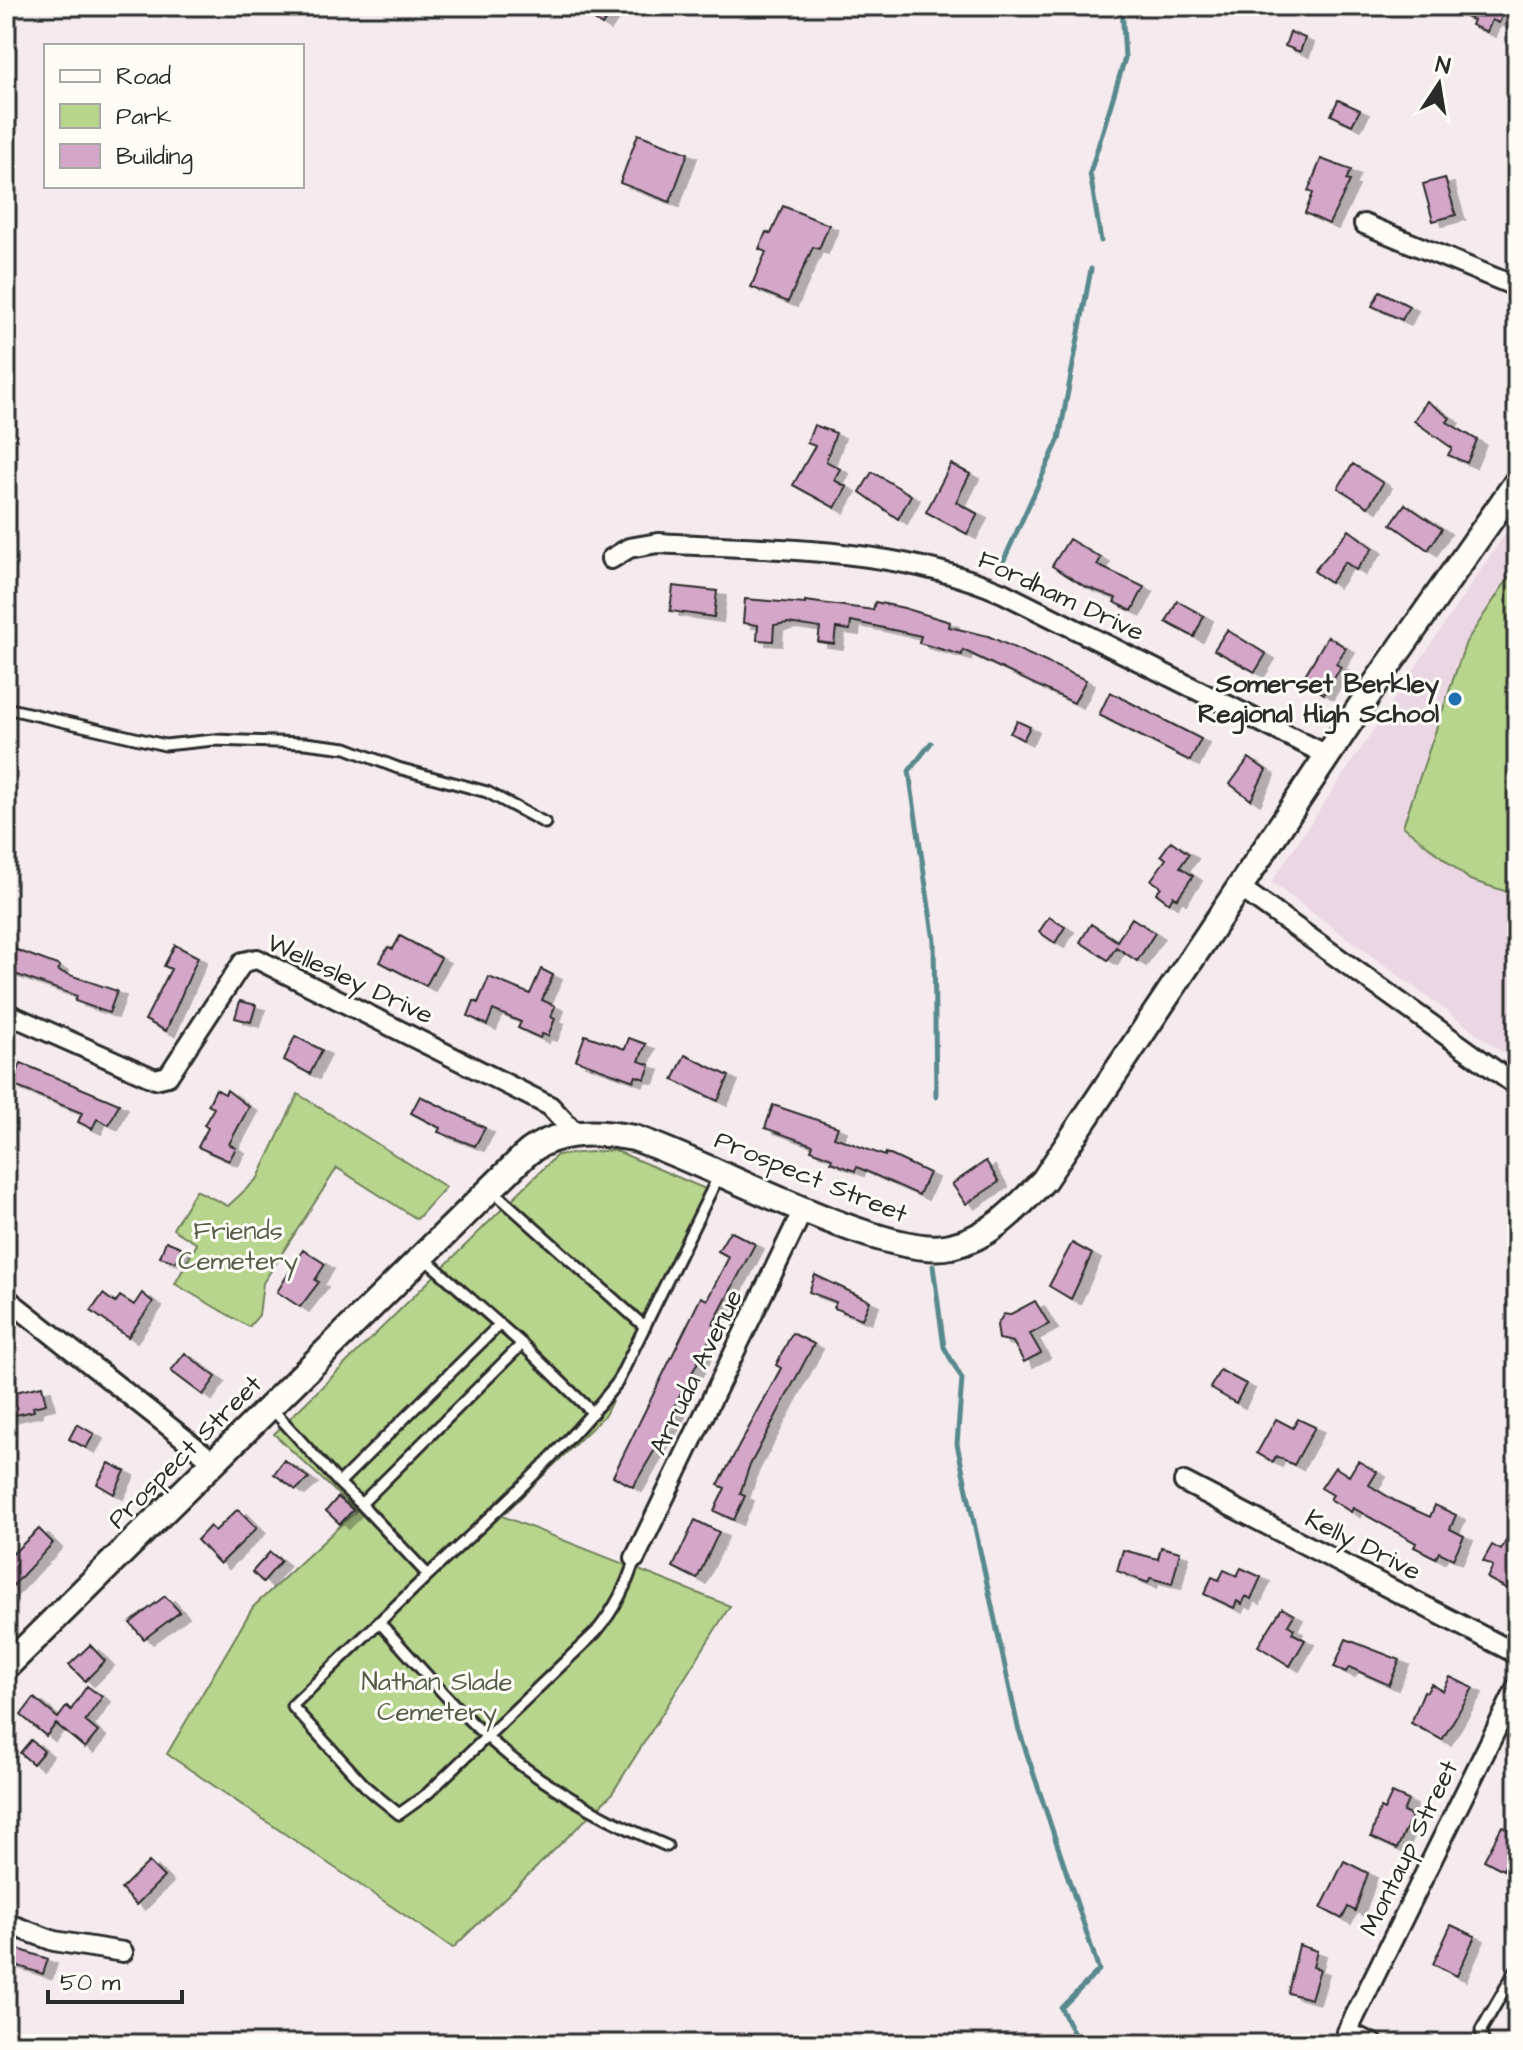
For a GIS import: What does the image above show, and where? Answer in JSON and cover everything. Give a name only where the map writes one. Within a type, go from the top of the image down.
[{"type":"street","points":[[1364,224],[1517,287]]},
{"type":"street","name":"Prospect Street","points":[[6,1667],[490,1188],[528,1152],[559,1137],[634,1138],[903,1246],[930,1249],[952,1246],[1000,1225],[1044,1180],[1517,482]]},
{"type":"street","name":"Fordham Drive","points":[[611,559],[629,548],[658,543],[848,555],[959,576],[1003,593],[1329,756]]},
{"type":"street","points":[[1242,889],[1517,1086]]},
{"type":"street","name":"Wellesley Drive","points":[[6,1013],[155,1079],[168,1076],[243,962],[257,959],[550,1106],[577,1135]]},
{"type":"street","name":"Arruda Avenue","points":[[635,1558],[804,1208]]},
{"type":"street","points":[[6,1298],[214,1462]]},
{"type":"street","name":"Kelly Drive","points":[[1184,1482],[1517,1654]]},
{"type":"street","name":"Montaup Street","points":[[1373,2044],[1347,2032],[1517,1687]]},
{"type":"street","points":[[6,1923],[54,1941],[123,1952]]},
{"type":"lane","points":[[6,708],[165,745],[214,740],[346,748],[398,768],[487,792],[545,823]]},
{"type":"lane","points":[[635,1558],[627,1584],[596,1632],[427,1794],[399,1814],[367,1788],[293,1712],[292,1706],[297,1698],[501,1507],[593,1413],[617,1383],[720,1172]]},
{"type":"lane","points":[[490,1188],[645,1327]]},
{"type":"lane","points":[[421,1255],[522,1344],[593,1413]]},
{"type":"lane","points":[[339,1483],[500,1324]]},
{"type":"lane","points":[[361,1504],[522,1344]]},
{"type":"lane","points":[[269,1406],[428,1575]]},
{"type":"lane","points":[[379,1622],[486,1736],[523,1766],[628,1829],[667,1846]]},
{"type":"lane","points":[[1484,2044],[1481,2030],[1517,1968]]},
{"type":"shaded area","name":"Somerset Berkley Regional High School","points":[[1517,516],[1517,1063],[1271,882]]},
{"type":"green space","points":[[1517,565],[1517,895],[1470,880],[1403,826],[1466,642]]},
{"type":"green space","name":"Friends Cemetery","points":[[298,1094],[446,1187],[417,1219],[337,1168],[263,1283],[259,1315],[249,1327],[175,1284],[197,1244],[173,1229],[196,1190],[228,1206],[258,1178]]},
{"type":"green space","name":"Nathan Slade Cemetery","points":[[614,1150],[715,1193],[605,1415],[502,1516],[730,1606],[611,1795],[453,1948],[167,1754],[253,1607],[356,1511],[274,1434],[557,1155]]},
{"type":"building","points":[[574,6],[615,6],[602,25]]},
{"type":"building","points":[[1442,6],[1507,6],[1499,23],[1492,20],[1487,32],[1471,25],[1473,20]]},
{"type":"building","points":[[1290,32],[1305,38],[1300,52],[1285,46]]},
{"type":"building","points":[[1338,100],[1360,110],[1352,125],[1331,115]]},
{"type":"building","points":[[638,134],[688,153],[670,202],[620,183]]},
{"type":"building","points":[[1321,159],[1351,170],[1346,180],[1350,181],[1329,224],[1305,213],[1313,193],[1308,191]]},
{"type":"building","points":[[1445,178],[1456,215],[1433,221],[1423,184]]},
{"type":"building","points":[[783,206],[829,225],[819,249],[813,247],[788,302],[751,287],[766,252],[759,249],[766,232],[771,234]]},
{"type":"building","points":[[1380,291],[1409,306],[1402,320],[1372,306]]},
{"type":"building","points":[[1427,401],[1450,418],[1447,422],[1477,440],[1467,463],[1448,455],[1452,448],[1414,421]]},
{"type":"building","points":[[814,425],[836,433],[826,461],[840,469],[834,480],[847,487],[835,508],[793,485],[815,446],[807,443]]},
{"type":"building","points":[[951,464],[970,474],[956,502],[978,514],[967,534],[926,512]]},
{"type":"building","points":[[1353,464],[1383,483],[1368,507],[1338,488]]},
{"type":"building","points":[[872,472],[911,495],[898,519],[860,492]]},
{"type":"building","points":[[1405,504],[1442,529],[1428,550],[1391,524]]},
{"type":"building","points":[[1349,530],[1373,548],[1356,570],[1345,562],[1330,583],[1314,571]]},
{"type":"building","points":[[1069,539],[1101,558],[1097,565],[1144,587],[1132,611],[1114,602],[1116,598],[1084,586],[1052,566]]},
{"type":"building","points":[[673,586],[717,591],[714,617],[670,611]]},
{"type":"building","points":[[745,599],[805,604],[805,601],[873,610],[875,602],[904,608],[950,622],[949,627],[988,636],[1086,680],[1074,703],[963,650],[962,655],[919,643],[921,636],[851,621],[850,630],[836,628],[834,644],[818,642],[820,628],[788,623],[774,625],[773,641],[757,640],[758,625],[743,623]]},
{"type":"building","points":[[1177,601],[1204,616],[1194,637],[1166,622]]},
{"type":"building","points":[[1227,630],[1266,654],[1255,672],[1214,650]]},
{"type":"building","points":[[1328,636],[1346,648],[1336,664],[1341,667],[1324,694],[1302,680]]},
{"type":"building","points":[[1110,692],[1201,739],[1190,761],[1099,715]]},
{"type":"building","points":[[1017,721],[1030,727],[1023,740],[1010,733]]},
{"type":"building","points":[[1249,758],[1266,770],[1251,800],[1230,784]]},
{"type":"building","points":[[1171,841],[1189,854],[1180,867],[1193,876],[1177,899],[1173,896],[1169,903],[1156,893],[1161,887],[1151,880],[1166,859],[1161,855]]},
{"type":"building","points":[[1049,917],[1065,927],[1055,943],[1039,932]]},
{"type":"building","points":[[1132,918],[1155,933],[1137,961],[1116,947],[1108,960],[1080,942],[1091,924],[1117,941]]},
{"type":"building","points":[[400,936],[441,958],[426,986],[380,962],[388,947],[393,949]]},
{"type":"building","points":[[175,945],[198,957],[166,1031],[145,1020],[171,969],[164,966]]},
{"type":"building","points":[[14,949],[60,966],[58,971],[117,991],[109,1013],[75,1001],[77,996],[6,971]]},
{"type":"building","points":[[541,969],[553,975],[542,1000],[555,1006],[551,1017],[555,1019],[548,1036],[542,1034],[540,1038],[518,1028],[521,1022],[493,1010],[487,1025],[468,1016],[474,1001],[478,1003],[489,977],[530,994]]},
{"type":"building","points":[[240,1001],[256,1005],[251,1022],[235,1018]]},
{"type":"building","points":[[585,1035],[625,1049],[629,1038],[646,1044],[639,1061],[650,1065],[645,1079],[636,1076],[634,1081],[576,1060]]},
{"type":"building","points":[[295,1036],[322,1050],[310,1074],[284,1060]]},
{"type":"building","points":[[685,1055],[729,1076],[718,1101],[673,1080]]},
{"type":"building","points":[[21,1063],[119,1104],[109,1125],[97,1119],[92,1129],[78,1122],[82,1113],[12,1085]]},
{"type":"building","points":[[216,1089],[225,1094],[227,1090],[249,1107],[229,1144],[236,1148],[229,1161],[198,1147],[208,1128],[204,1125],[214,1108],[208,1105]]},
{"type":"building","points":[[420,1096],[485,1128],[475,1146],[438,1132],[440,1128],[411,1113]]},
{"type":"building","points":[[773,1105],[838,1127],[834,1137],[885,1156],[886,1153],[929,1173],[919,1195],[857,1167],[855,1171],[831,1162],[832,1158],[811,1150],[813,1145],[765,1128]]},
{"type":"building","points":[[986,1161],[999,1182],[966,1204],[952,1184]]},
{"type":"building","points":[[730,1231],[755,1244],[713,1324],[717,1326],[674,1407],[677,1409],[671,1422],[633,1487],[613,1476],[701,1297],[707,1300],[729,1257],[718,1251]]},
{"type":"building","points":[[166,1241],[181,1247],[176,1262],[160,1257]]},
{"type":"building","points":[[1072,1243],[1092,1254],[1071,1299],[1049,1286]]},
{"type":"building","points":[[303,1250],[325,1264],[315,1280],[319,1282],[300,1307],[277,1292]]},
{"type":"building","points":[[815,1275],[870,1301],[862,1319],[834,1308],[836,1302],[809,1292]]},
{"type":"building","points":[[142,1293],[153,1302],[128,1337],[91,1311],[103,1294],[115,1303],[120,1296],[134,1305]]},
{"type":"building","points":[[1035,1301],[1049,1324],[1030,1334],[1041,1353],[1024,1362],[1013,1342],[999,1339],[997,1325],[1004,1314],[1009,1315]]},
{"type":"building","points":[[792,1333],[814,1344],[749,1467],[740,1494],[745,1496],[734,1520],[714,1511],[725,1488],[718,1485],[781,1368],[776,1365]]},
{"type":"building","points":[[185,1353],[216,1377],[203,1395],[171,1371]]},
{"type":"building","points":[[1220,1370],[1246,1384],[1236,1403],[1210,1388]]},
{"type":"building","points":[[42,1386],[46,1404],[33,1407],[34,1411],[6,1417],[6,1394]]},
{"type":"building","points":[[1276,1419],[1293,1428],[1298,1419],[1315,1427],[1294,1465],[1276,1456],[1273,1462],[1257,1453]]},
{"type":"building","points":[[77,1424],[94,1434],[86,1448],[69,1439]]},
{"type":"building","points":[[284,1460],[309,1478],[296,1490],[274,1474]]},
{"type":"building","points":[[1358,1461],[1377,1472],[1369,1485],[1395,1501],[1430,1517],[1435,1505],[1456,1515],[1450,1529],[1464,1536],[1453,1559],[1439,1552],[1436,1558],[1414,1547],[1416,1543],[1353,1508],[1351,1512],[1330,1499],[1333,1495],[1321,1488],[1335,1467],[1349,1476]]},
{"type":"building","points":[[109,1463],[125,1471],[114,1494],[97,1484]]},
{"type":"building","points":[[338,1497],[353,1510],[340,1524],[326,1511]]},
{"type":"building","points":[[238,1509],[257,1528],[220,1564],[197,1540],[210,1526],[215,1531]]},
{"type":"building","points":[[695,1520],[719,1532],[697,1579],[673,1567]]},
{"type":"building","points":[[1517,1520],[1517,1594],[1487,1578],[1493,1566],[1483,1561],[1492,1545],[1501,1550]]},
{"type":"building","points":[[39,1529],[53,1543],[6,1593],[6,1560]]},
{"type":"building","points":[[1161,1547],[1180,1552],[1172,1584],[1150,1578],[1148,1583],[1117,1571],[1123,1550],[1158,1559]]},
{"type":"building","points":[[270,1552],[281,1561],[263,1582],[252,1572]]},
{"type":"building","points":[[1241,1568],[1261,1577],[1251,1599],[1246,1596],[1242,1604],[1237,1601],[1234,1608],[1204,1594],[1212,1577],[1219,1580],[1224,1570],[1237,1576]]},
{"type":"building","points":[[165,1596],[180,1612],[144,1639],[130,1623]]},
{"type":"building","points":[[1282,1608],[1294,1615],[1288,1625],[1294,1629],[1292,1633],[1305,1640],[1290,1666],[1258,1646]]},
{"type":"building","points":[[1346,1639],[1400,1660],[1389,1685],[1349,1667],[1346,1672],[1334,1667]]},
{"type":"building","points":[[90,1645],[105,1661],[85,1681],[69,1665]]},
{"type":"building","points":[[1450,1677],[1473,1688],[1442,1740],[1411,1723],[1424,1691],[1427,1692],[1431,1684],[1443,1691]]},
{"type":"building","points":[[87,1686],[102,1697],[85,1721],[98,1732],[85,1748],[56,1724],[46,1736],[21,1715],[34,1698],[58,1718],[67,1706],[71,1710]]},
{"type":"building","points":[[31,1740],[44,1751],[33,1764],[20,1753]]},
{"type":"building","points":[[1392,1793],[1408,1800],[1403,1812],[1412,1816],[1397,1849],[1371,1837],[1380,1808],[1384,1810]]},
{"type":"building","points":[[1502,1826],[1517,1834],[1517,1843],[1503,1870],[1484,1860]]},
{"type":"building","points":[[1344,1861],[1368,1873],[1355,1911],[1348,1907],[1342,1919],[1321,1908]]},
{"type":"building","points":[[149,1862],[164,1877],[136,1905],[121,1889]]},
{"type":"building","points":[[1451,1925],[1475,1936],[1457,1976],[1433,1964]]},
{"type":"building","points":[[1299,1945],[1317,1951],[1313,1967],[1320,1969],[1311,1999],[1288,1993]]},
{"type":"building","points":[[12,1947],[48,1959],[43,1974],[6,1962]]},
{"type":"waterway","points":[[1101,241],[1090,173],[1125,58],[1122,6]]},
{"type":"waterway","points":[[1003,562],[1059,439],[1091,269]]},
{"type":"waterway","points":[[931,743],[909,771],[934,941],[936,1097]]},
{"type":"waterway","points":[[933,1266],[944,1347],[962,1379],[957,1444],[1018,1727],[1099,1970],[1061,2008],[1079,2044]]},
{"type":"place","name":"Somerset Berkley Regional High School","points":[[1455,699]]}]
